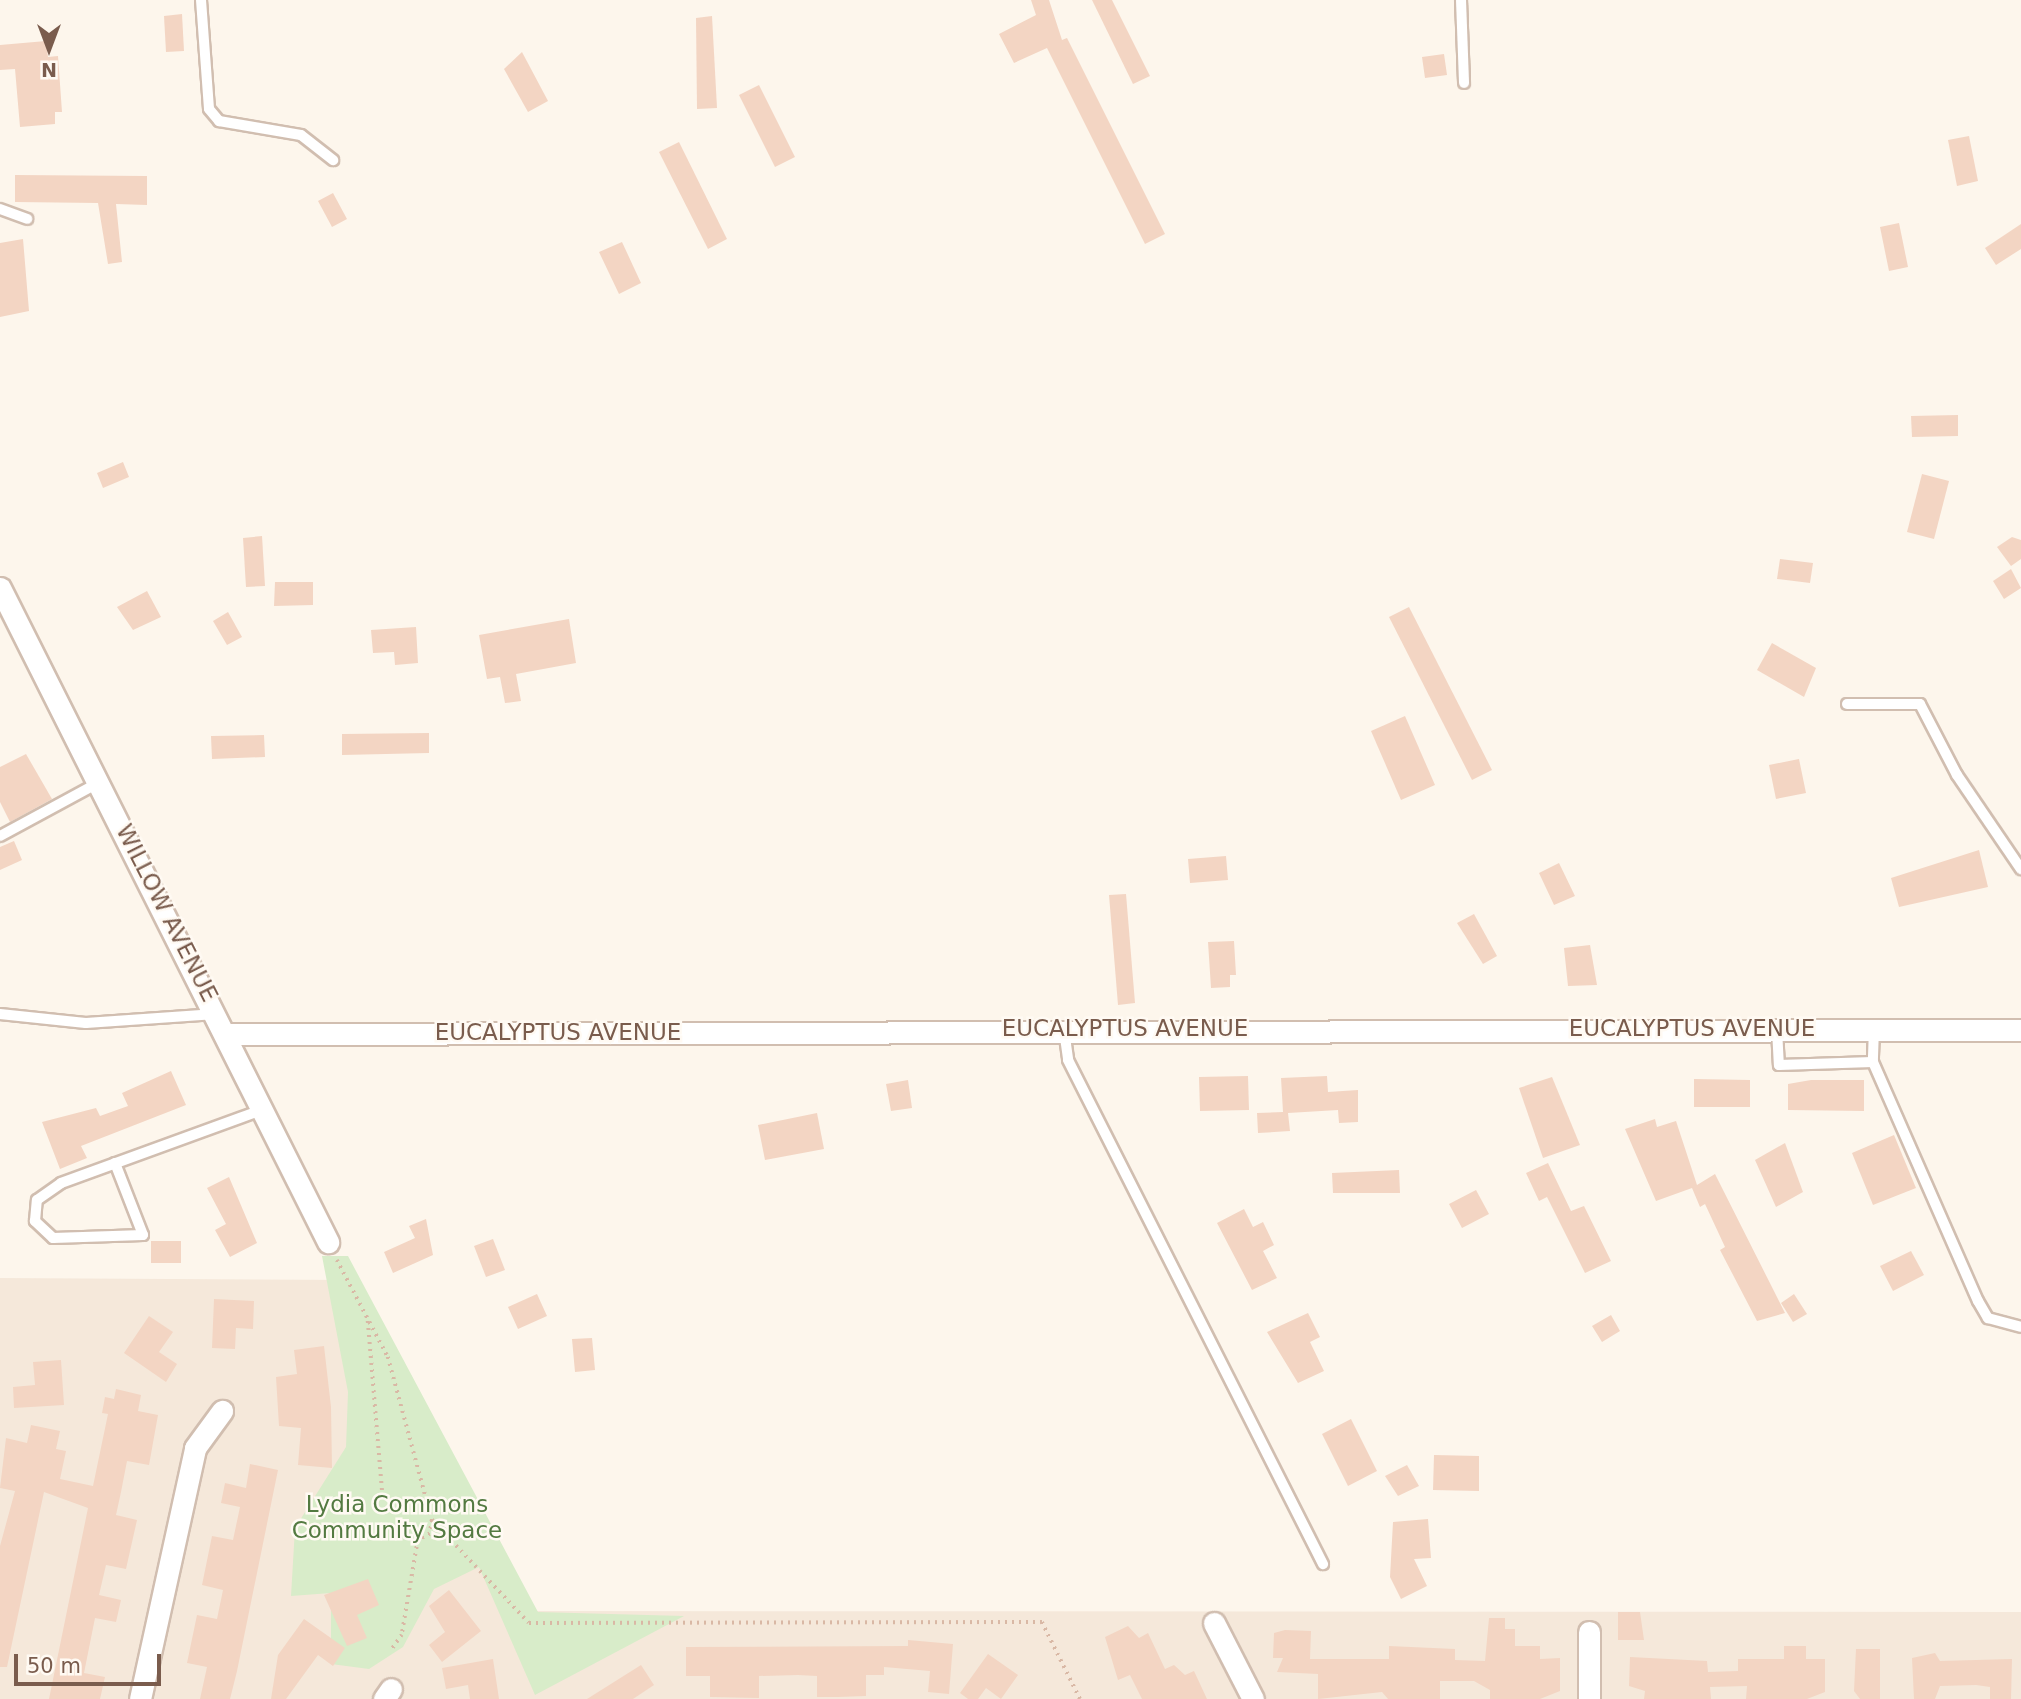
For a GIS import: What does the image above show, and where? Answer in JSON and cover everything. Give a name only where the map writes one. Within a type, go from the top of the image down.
[{"type":"street","name":"WILLOW AVENUE","points":[[0,588],[219,1014],[328,1242]]},
{"type":"street","name":"EUCALYPTUS AVENUE","points":[[229,1034],[1064,1028],[2021,1030]]},
{"type":"street","points":[[140,1699],[195,1448],[222,1411]]},
{"type":"street","points":[[1214,1623],[1253,1699]]},
{"type":"street","points":[[1589,1632],[1589,1699]]},
{"type":"lane","points":[[201,0],[209,109],[219,121],[301,135],[333,160]]},
{"type":"lane","points":[[1461,0],[1464,83]]},
{"type":"lane","points":[[0,209],[27,219]]},
{"type":"lane","points":[[1847,704],[1920,704],[1964,786],[2021,869]]},
{"type":"lane","points":[[0,836],[100,782]]},
{"type":"lane","points":[[0,1014],[86,1023],[219,1014]]},
{"type":"lane","points":[[1064,1028],[1068,1060],[1324,1564]]},
{"type":"lane","points":[[1776,1028],[1779,1065],[1873,1062]]},
{"type":"lane","points":[[1874,1028],[1873,1062],[1983,1309],[2004,1326],[2021,1327]]},
{"type":"lane","points":[[115,1163],[143,1235],[53,1238],[34,1221],[37,1200],[61,1183],[115,1163],[264,1109]]},
{"type":"path","points":[[328,1242],[368,1319],[405,1409],[432,1520],[430,1534],[418,1540],[402,1635],[391,1651]]},
{"type":"path","points":[[368,1319],[383,1500]]},
{"type":"path","points":[[432,1520],[529,1623],[1042,1622],[1080,1699]]},
{"type":"shaded area","points":[[0,1278],[348,1280],[528,1611],[2021,1612],[2021,1699],[0,1699]]},
{"type":"green space","name":"Lydia Commons Community Space","points":[[322,1256],[348,1256],[538,1612],[684,1616],[535,1695],[479,1567],[434,1589],[403,1647],[369,1669],[331,1664],[331,1593],[291,1596],[295,1528],[346,1447],[348,1392]]},
{"type":"building","points":[[1031,0],[1049,0],[1062,40],[1067,38],[1165,234],[1145,244],[1047,48],[1014,63],[999,34],[1036,15]]},
{"type":"building","points":[[1092,0],[1112,0],[1150,76],[1133,84]]},
{"type":"building","points":[[182,14],[184,51],[166,52],[164,16]]},
{"type":"building","points":[[712,16],[717,108],[697,109],[696,18]]},
{"type":"building","points":[[46,41],[48,57],[58,56],[62,112],[55,112],[55,124],[20,127],[15,69],[0,70],[0,45]]},
{"type":"building","points":[[522,52],[548,101],[528,112],[504,69]]},
{"type":"building","points":[[1444,54],[1447,75],[1425,78],[1422,57]]},
{"type":"building","points":[[759,85],[795,157],[775,167],[739,95]]},
{"type":"building","points":[[1969,136],[1978,181],[1957,186],[1948,140]]},
{"type":"building","points":[[679,142],[727,239],[708,249],[659,152]]},
{"type":"building","points":[[15,175],[147,176],[147,205],[116,204],[122,262],[108,264],[98,203],[15,202]]},
{"type":"building","points":[[333,193],[347,219],[332,227],[318,201]]},
{"type":"building","points":[[1899,223],[1908,267],[1889,271],[1880,227]]},
{"type":"building","points":[[2021,224],[2021,249],[1996,265],[1985,248]]},
{"type":"building","points":[[23,239],[29,311],[0,317],[0,243]]},
{"type":"building","points":[[622,242],[641,283],[619,294],[599,252]]},
{"type":"building","points":[[1958,415],[1958,436],[1912,437],[1911,416]]},
{"type":"building","points":[[123,462],[129,477],[103,488],[97,473]]},
{"type":"building","points":[[1922,474],[1949,481],[1934,539],[1907,532]]},
{"type":"building","points":[[262,536],[265,586],[246,587],[243,538]]},
{"type":"building","points":[[2012,537],[2021,540],[2021,559],[2011,566],[1997,547]]},
{"type":"building","points":[[1780,559],[1813,563],[1810,583],[1777,579]]},
{"type":"building","points":[[2011,569],[2021,588],[2004,599],[1993,581]]},
{"type":"building","points":[[275,582],[313,582],[313,605],[274,606]]},
{"type":"building","points":[[147,591],[161,617],[133,630],[117,607]]},
{"type":"building","points":[[1409,607],[1492,770],[1472,780],[1389,617]]},
{"type":"building","points":[[228,612],[242,637],[227,645],[213,621]]},
{"type":"building","points":[[569,619],[576,663],[516,674],[521,701],[505,703],[500,677],[487,679],[479,635]]},
{"type":"building","points":[[416,627],[418,663],[395,665],[394,652],[373,653],[371,630]]},
{"type":"building","points":[[1772,643],[1816,668],[1804,697],[1757,670]]},
{"type":"building","points":[[1405,716],[1435,785],[1401,800],[1371,731]]},
{"type":"building","points":[[429,733],[429,753],[342,755],[342,734]]},
{"type":"building","points":[[264,735],[265,757],[212,759],[211,736]]},
{"type":"building","points":[[26,754],[52,799],[10,822],[0,802],[0,767]]},
{"type":"building","points":[[1799,759],[1806,793],[1776,799],[1769,765]]},
{"type":"building","points":[[14,841],[22,860],[0,870],[0,847]]},
{"type":"building","points":[[1979,850],[1988,887],[1899,907],[1891,878]]},
{"type":"building","points":[[1226,856],[1228,880],[1190,883],[1188,859]]},
{"type":"building","points":[[1559,863],[1575,896],[1554,905],[1539,873]]},
{"type":"building","points":[[1126,894],[1135,1003],[1118,1005],[1109,895]]},
{"type":"building","points":[[1474,914],[1497,956],[1483,964],[1457,923]]},
{"type":"building","points":[[1234,941],[1236,975],[1230,975],[1230,987],[1211,988],[1208,942]]},
{"type":"building","points":[[1590,945],[1597,985],[1568,986],[1564,948]]},
{"type":"building","points":[[171,1071],[186,1105],[81,1146],[87,1158],[60,1169],[42,1122],[96,1108],[100,1116],[128,1106],[122,1093]]},
{"type":"building","points":[[1248,1076],[1249,1110],[1200,1111],[1199,1077]]},
{"type":"building","points":[[1327,1076],[1328,1092],[1358,1090],[1358,1122],[1339,1123],[1338,1110],[1288,1113],[1290,1131],[1258,1133],[1257,1113],[1283,1112],[1281,1078]]},
{"type":"building","points":[[1552,1077],[1580,1145],[1543,1158],[1519,1088]]},
{"type":"building","points":[[1694,1079],[1750,1080],[1750,1107],[1694,1107]]},
{"type":"building","points":[[908,1080],[912,1108],[891,1111],[886,1084]]},
{"type":"building","points":[[1811,1080],[1864,1080],[1864,1111],[1788,1110],[1788,1084]]},
{"type":"building","points":[[817,1113],[824,1149],[765,1160],[758,1125]]},
{"type":"building","points":[[1655,1119],[1657,1127],[1676,1121],[1697,1185],[1715,1174],[1785,1313],[1757,1321],[1720,1250],[1725,1247],[1705,1204],[1700,1207],[1692,1188],[1656,1201],[1625,1129]]},
{"type":"building","points":[[1894,1135],[1916,1188],[1873,1205],[1852,1153]]},
{"type":"building","points":[[1785,1143],[1803,1192],[1776,1207],[1755,1160]]},
{"type":"building","points":[[1548,1163],[1571,1211],[1584,1206],[1611,1261],[1585,1273],[1547,1197],[1539,1201],[1526,1173]]},
{"type":"building","points":[[1399,1170],[1400,1193],[1333,1193],[1332,1173]]},
{"type":"building","points":[[229,1177],[257,1243],[230,1257],[215,1230],[226,1224],[207,1188]]},
{"type":"building","points":[[1476,1190],[1489,1214],[1462,1228],[1449,1204]]},
{"type":"building","points":[[1244,1209],[1253,1227],[1263,1222],[1274,1245],[1263,1251],[1277,1278],[1252,1290],[1217,1223]]},
{"type":"building","points":[[426,1219],[433,1255],[393,1273],[384,1252],[415,1238],[409,1226]]},
{"type":"building","points":[[493,1239],[505,1270],[486,1277],[474,1246]]},
{"type":"building","points":[[151,1241],[181,1241],[181,1263],[151,1263]]},
{"type":"building","points":[[1911,1251],[1924,1275],[1893,1291],[1880,1266]]},
{"type":"building","points":[[537,1294],[547,1316],[518,1329],[508,1307]]},
{"type":"building","points":[[1794,1294],[1807,1314],[1793,1322],[1781,1303]]},
{"type":"building","points":[[214,1299],[254,1301],[253,1329],[236,1328],[235,1349],[212,1348]]},
{"type":"building","points":[[1308,1313],[1320,1337],[1310,1342],[1324,1371],[1298,1383],[1267,1332]]},
{"type":"building","points":[[1611,1315],[1620,1331],[1602,1342],[1592,1326]]},
{"type":"building","points":[[149,1316],[173,1332],[159,1352],[177,1364],[166,1382],[124,1353]]},
{"type":"building","points":[[592,1338],[595,1370],[575,1372],[572,1339]]},
{"type":"building","points":[[324,1346],[331,1407],[332,1468],[298,1465],[301,1428],[279,1426],[276,1377],[297,1374],[294,1350]]},
{"type":"building","points":[[61,1360],[64,1405],[14,1408],[13,1387],[35,1385],[33,1362]]},
{"type":"building","points":[[116,1389],[141,1395],[138,1411],[158,1415],[149,1465],[127,1461],[116,1515],[137,1520],[126,1569],[106,1565],[99,1595],[121,1600],[116,1622],[95,1618],[84,1673],[105,1677],[100,1699],[49,1699],[88,1508],[44,1492],[7,1667],[0,1667],[0,1546],[15,1491],[0,1488],[6,1438],[27,1443],[31,1425],[60,1431],[56,1449],[66,1451],[60,1479],[93,1486],[108,1414],[102,1413],[105,1397],[114,1399]]},
{"type":"building","points":[[1351,1419],[1377,1471],[1348,1486],[1322,1434]]},
{"type":"building","points":[[1434,1455],[1479,1456],[1479,1491],[1433,1490]]},
{"type":"building","points":[[250,1464],[278,1470],[237,1671],[230,1699],[200,1699],[207,1667],[187,1663],[197,1615],[217,1619],[223,1590],[202,1585],[212,1536],[233,1540],[240,1507],[221,1503],[225,1483],[246,1488]]},
{"type":"building","points":[[1407,1465],[1419,1486],[1398,1496],[1385,1476]]},
{"type":"building","points":[[1428,1519],[1431,1558],[1414,1559],[1427,1586],[1401,1599],[1390,1577],[1393,1522]]},
{"type":"building","points":[[368,1579],[379,1605],[357,1615],[367,1638],[347,1646],[324,1595]]},
{"type":"building","points":[[449,1590],[481,1631],[442,1662],[429,1645],[445,1632],[429,1606]]},
{"type":"building","points":[[1618,1612],[1640,1612],[1644,1640],[1618,1640]]},
{"type":"building","points":[[1489,1618],[1505,1618],[1505,1629],[1515,1629],[1515,1646],[1540,1646],[1540,1659],[1560,1658],[1560,1691],[1540,1699],[1490,1699],[1490,1690],[1474,1681],[1440,1681],[1440,1699],[1388,1699],[1382,1692],[1318,1699],[1318,1674],[1277,1672],[1283,1658],[1273,1658],[1274,1633],[1285,1630],[1311,1631],[1310,1659],[1389,1659],[1389,1646],[1455,1649],[1455,1660],[1485,1661]]},
{"type":"building","points":[[304,1619],[345,1648],[333,1666],[318,1655],[286,1699],[271,1699],[278,1655]]},
{"type":"building","points":[[1128,1626],[1139,1638],[1148,1633],[1165,1669],[1174,1665],[1185,1675],[1194,1671],[1207,1699],[1142,1699],[1130,1675],[1118,1680],[1105,1637]]},
{"type":"building","points":[[908,1640],[953,1644],[949,1694],[928,1692],[930,1671],[884,1667],[884,1675],[866,1675],[866,1696],[817,1697],[817,1676],[798,1675],[759,1676],[759,1698],[710,1697],[710,1676],[686,1676],[686,1647],[908,1646]]},
{"type":"building","points":[[1784,1646],[1806,1646],[1806,1659],[1825,1659],[1825,1692],[1807,1699],[1746,1699],[1747,1686],[1710,1687],[1711,1699],[1644,1699],[1645,1691],[1629,1686],[1630,1657],[1707,1661],[1708,1672],[1738,1671],[1738,1659],[1784,1659]]},
{"type":"building","points":[[1856,1649],[1880,1649],[1880,1699],[1860,1699],[1854,1691]]},
{"type":"building","points":[[1935,1653],[1940,1661],[2012,1659],[2011,1699],[1990,1699],[1990,1687],[1976,1685],[1940,1686],[1935,1699],[1914,1699],[1912,1658]]},
{"type":"building","points":[[988,1654],[1018,1675],[1001,1699],[986,1688],[978,1699],[968,1699],[960,1693]]},
{"type":"building","points":[[493,1659],[499,1699],[470,1699],[468,1685],[446,1689],[442,1668]]},
{"type":"building","points":[[641,1665],[654,1685],[633,1699],[587,1699]]}]
